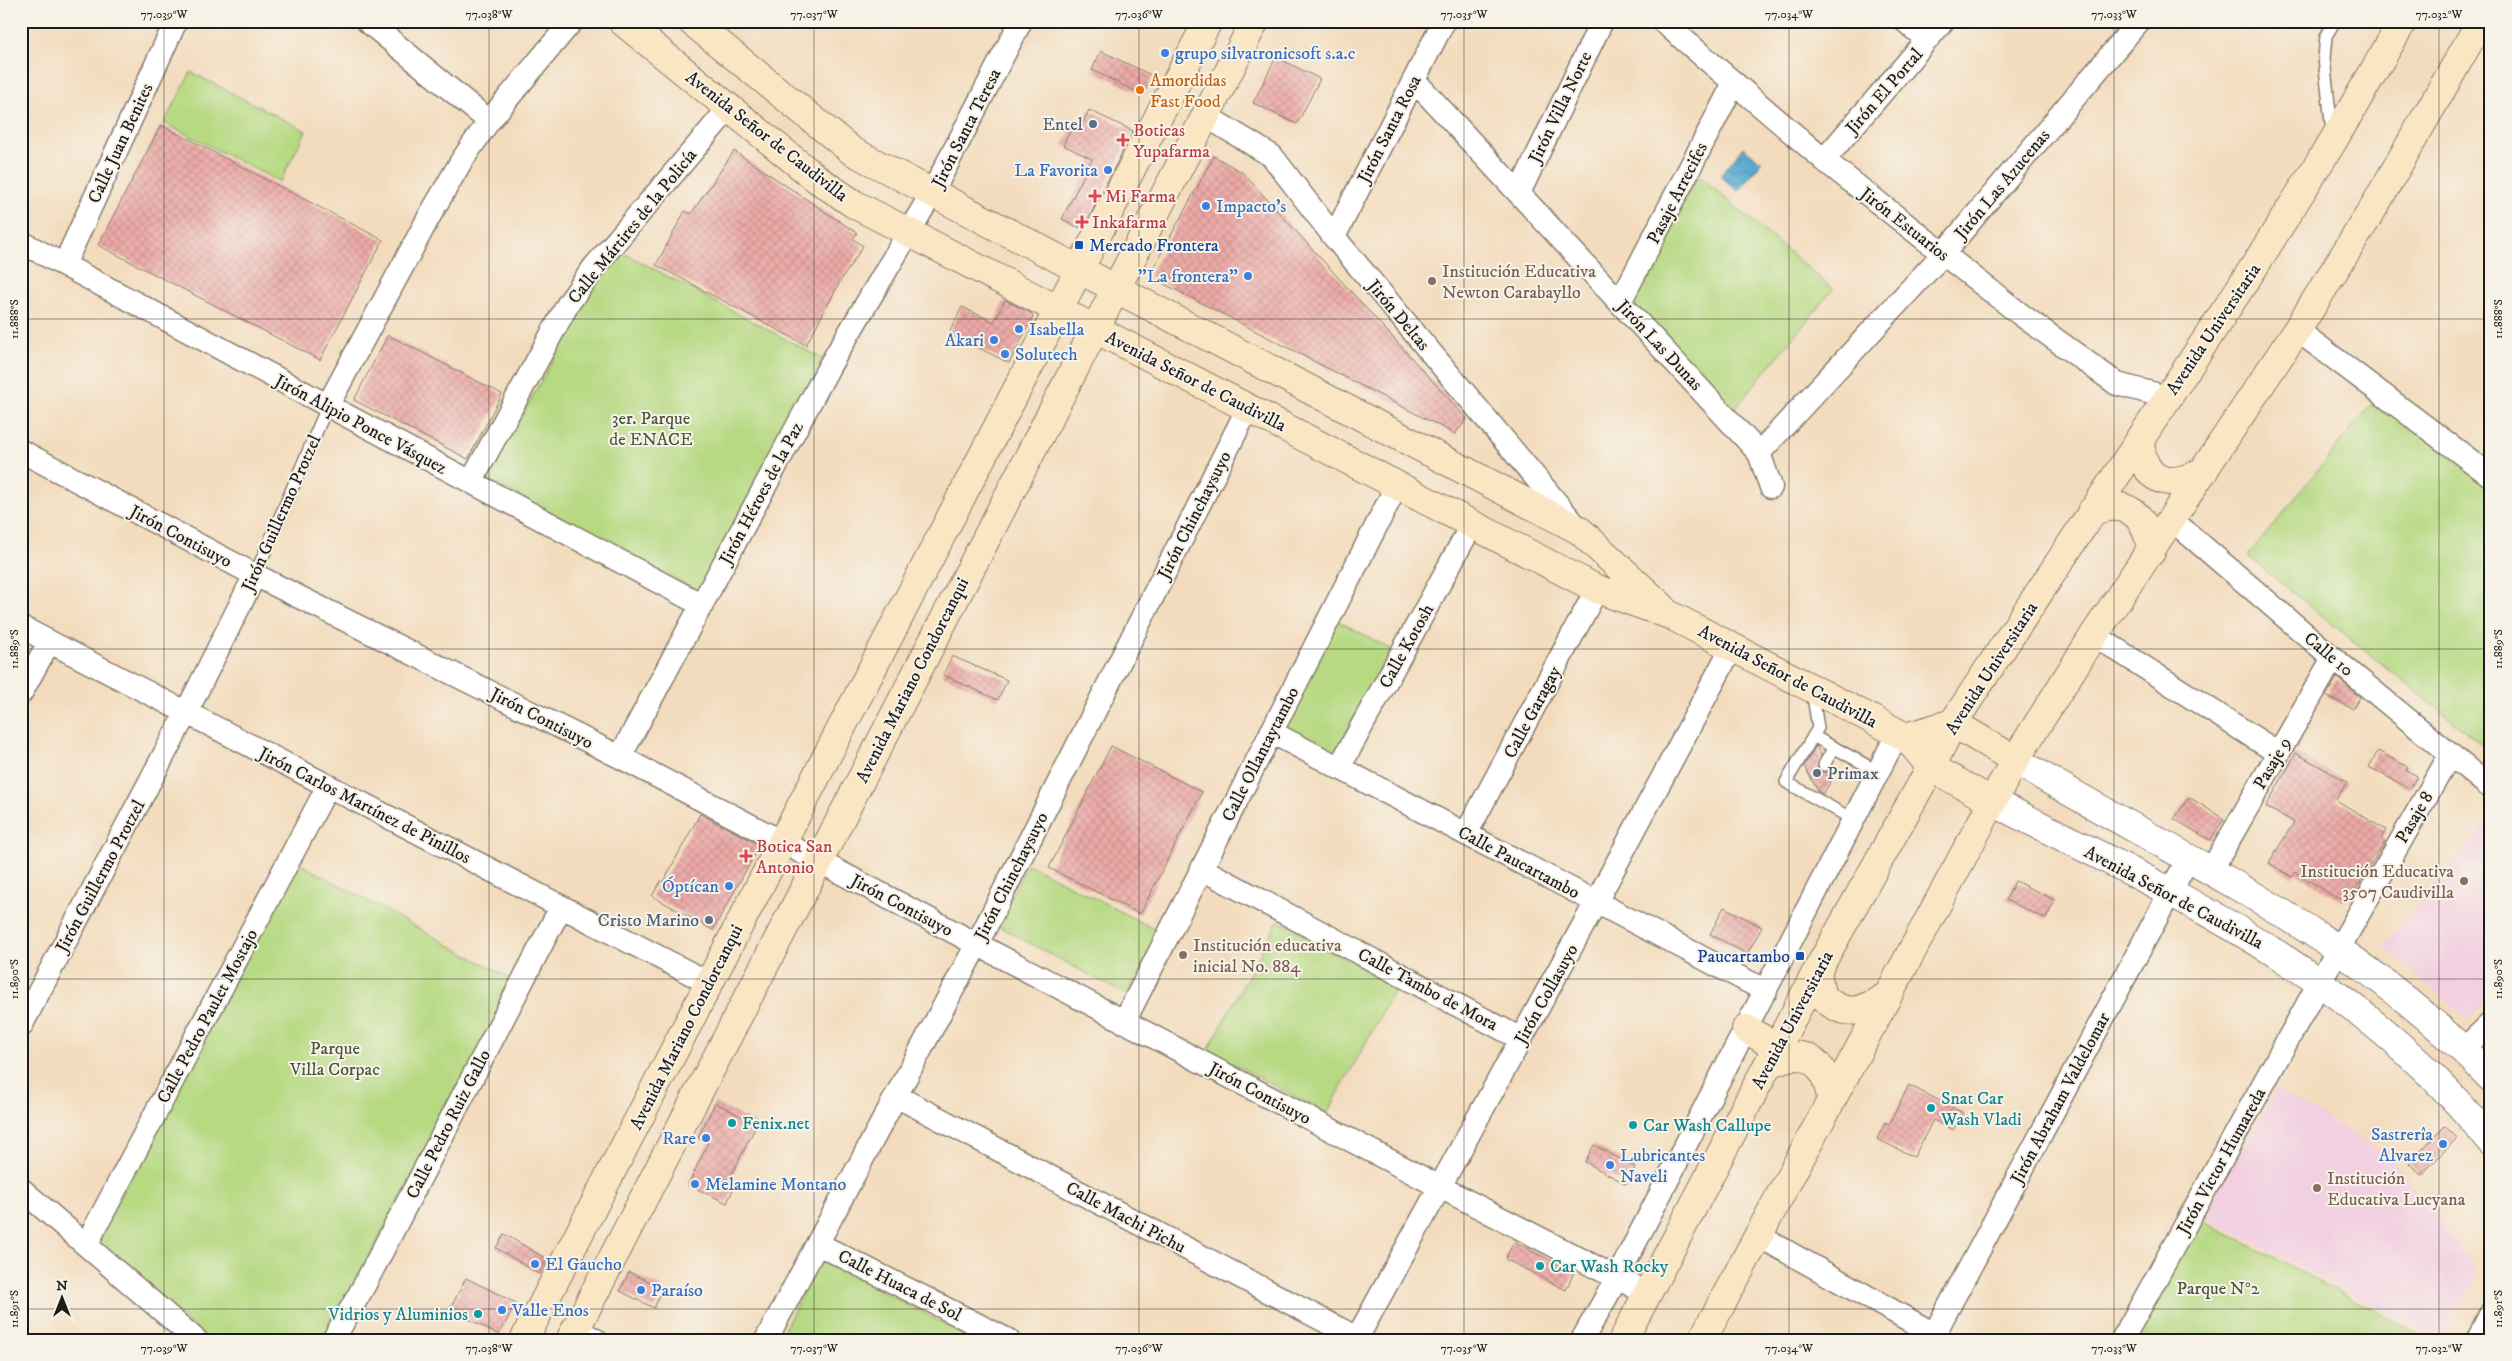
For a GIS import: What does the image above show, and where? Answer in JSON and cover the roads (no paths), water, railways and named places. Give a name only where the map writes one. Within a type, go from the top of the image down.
[{"type":"main road","name":"Avenida Señor de Caudivilla","points":[[622,21],[836,192],[908,232],[1597,589],[1670,615],[1902,735],[1931,767],[1994,802]]},
{"type":"main road","name":"Avenida Señor de Caudivilla","points":[[691,21],[852,151],[1580,530],[1670,615]]},
{"type":"main road","name":"Avenida Mariano Condorcanqui","points":[[524,1340],[1208,21]]},
{"type":"main road","name":"Avenida Mariano Condorcanqui","points":[[580,1336],[818,861],[1255,21]]},
{"type":"main road","name":"Avenida Universitaria","points":[[1623,1340],[1817,971],[1931,767],[1953,723],[2252,270],[2333,141],[2403,21]]},
{"type":"main road","points":[[1702,1340],[2015,760],[2094,636],[2297,330],[2484,25]]},
{"type":"main road","points":[[2140,438],[2144,465],[2160,479],[2183,481],[2204,471]]},
{"type":"main road","points":[[2091,512],[2105,506],[2116,506],[2136,514],[2144,524],[2149,536],[2151,552]]},
{"type":"main road","points":[[1902,735],[1953,723],[2015,760]]},
{"type":"main road","points":[[1817,971],[1821,995],[1838,1009],[1860,1010],[1887,996]]},
{"type":"main road","points":[[1746,1029],[1774,1056],[1794,1055],[1815,1062],[1823,1070],[1831,1098]]},
{"type":"street","name":"Calle Juan Benites","points":[[64,265],[176,21]]},
{"type":"street","points":[[367,21],[489,121]]},
{"type":"street","name":"Jirón Guillermo Protzel","points":[[328,406],[430,215],[462,160],[489,121],[572,21]]},
{"type":"street","name":"Jirón Santa Rosa","points":[[1334,237],[1444,21]]},
{"type":"street","name":"Jirón Villa Norte","points":[[1519,193],[1602,21]]},
{"type":"street","name":"Jirón Estuarios","points":[[1662,21],[1824,160],[2020,314],[2117,384],[2167,397]]},
{"type":"street","points":[[1905,21],[1927,40]]},
{"type":"street","name":"Jirón El Portal","points":[[1824,160],[1943,21]]},
{"type":"street","name":"Jirón Las Azucenas","points":[[1759,453],[1943,254],[2139,21]]},
{"type":"street","name":"Jirón Santa Teresa","points":[[908,232],[932,193],[1012,24]]},
{"type":"street","name":"Jirón Las Dunas","points":[[1414,80],[1759,453],[1770,487]]},
{"type":"street","name":"Pasaje Arrecifes","points":[[1620,302],[1734,83]]},
{"type":"street","name":"Calle Mártires de la Policía","points":[[472,482],[568,304],[594,267],[729,108]]},
{"type":"street","name":"Jirón Deltas","points":[[1206,116],[1272,156],[1334,237],[1580,530]]},
{"type":"street","name":"Jirón Héroes de la Paz","points":[[620,757],[830,365],[908,232]]},
{"type":"street","name":"Jirón Alipio Ponce Vásquez","points":[[21,242],[702,605]]},
{"type":"street","points":[[2297,330],[2491,476]]},
{"type":"street","name":"Jirón Chinchaysuyo","points":[[766,1340],[977,944],[1248,408]]},
{"type":"street","name":"Jirón Contisuyo","points":[[21,450],[255,575],[620,757],[1124,1022],[1648,1294]]},
{"type":"street","name":"Calle Ollantaytambo","points":[[1124,1022],[1396,485]]},
{"type":"street","name":"Calle 10","points":[[2172,520],[2333,658],[2490,787]]},
{"type":"street","name":"Calle Kotosh","points":[[1339,768],[1472,524]]},
{"type":"street","name":"Jirón Guillermo Protzel","points":[[21,1026],[186,713],[255,575]]},
{"type":"street","name":"Calle Garagay","points":[[1466,834],[1597,589]]},
{"type":"street","name":"Jirón Carlos Martínez de Pinillos","points":[[21,627],[709,983]]},
{"type":"street","points":[[2094,636],[2278,753]]},
{"type":"street","points":[[21,694],[49,642]]},
{"type":"street","name":"Jirón Collasuyo","points":[[1356,1339],[1596,902],[1732,647]]},
{"type":"street","name":"Pasaje 9","points":[[2212,870],[2333,658]]},
{"type":"street","name":"Calle Paucartambo","points":[[1271,732],[1766,991]]},
{"type":"street","name":"Avenida Universitaria","points":[[1582,1340],[1766,991],[1878,771],[1902,735]]},
{"type":"street","name":"Pasaje 8","points":[[2319,983],[2450,754]]},
{"type":"street","points":[[2015,760],[2070,793],[2212,870],[2339,948],[2405,997],[2464,1049],[2491,1078]]},
{"type":"street","name":"Calle Pedro Paulet Mostajo","points":[[86,1245],[328,786]]},
{"type":"street","name":"Avenida Señor de Caudivilla","points":[[1994,802],[2170,891],[2216,916],[2282,957],[2350,1005],[2415,1060],[2448,1092],[2491,1142]]},
{"type":"street","name":"Calle Tambo de Mora","points":[[1202,869],[1521,1039]]},
{"type":"street","points":[[2212,870],[2216,916]]},
{"type":"street","name":"Jirón Abraham Valdelomar","points":[[1932,1337],[2170,891],[2212,870]]},
{"type":"street","name":"Calle Pedro Ruiz Gallo","points":[[333,1340],[365,1284],[561,907]]},
{"type":"street","name":"Jirón Victor Humareda","points":[[2122,1340],[2319,983]]},
{"type":"street","points":[[2464,1049],[2491,1023]]},
{"type":"street","name":"Calle Machi Pichu","points":[[896,1096],[1356,1339]]},
{"type":"street","points":[[21,1189],[196,1340]]},
{"type":"street","points":[[1757,1235],[1932,1337]]},
{"type":"street","name":"Calle Huaca de Sol","points":[[818,1244],[1008,1340]]},
{"type":"street","points":[[2477,1340],[2491,1313]]},
{"type":"lane","points":[[2333,141],[2324,58],[2326,36],[2335,21]]},
{"type":"lane","name":"Jirón Guillermo Protzel","points":[[255,575],[328,406]]},
{"type":"lane","points":[[1812,689],[1818,728],[1786,782],[1811,789],[1854,820]]},
{"type":"lane","points":[[1814,736],[1878,771]]},
{"type":"lane","points":[[1824,765],[1834,747]]},
{"type":"water","points":[[1743,147],[1762,162],[1738,191],[1720,176]]},
{"type":"place","name":"grupo silvatronicsoft s.a.c","points":[[1165,53]]},
{"type":"place","name":"Amordidas Fast Food","points":[[1140,90]]},
{"type":"place","name":"Entel","points":[[1093,124]]},
{"type":"place","name":"Boticas Yupafarma","points":[[1123,140]]},
{"type":"place","name":"La Favorita","points":[[1108,170]]},
{"type":"place","name":"Mi Farma","points":[[1095,196]]},
{"type":"place","name":"Impacto's","points":[[1206,206]]},
{"type":"place","name":"Inkafarma","points":[[1082,222]]},
{"type":"place","name":"Mercado Frontera","points":[[1079,245]]},
{"type":"place","name":"\"La frontera\"","points":[[1248,276]]},
{"type":"place","name":"Institución Educativa Newton Carabayllo","points":[[1432,281]]},
{"type":"place","name":"Isabella","points":[[1019,329]]},
{"type":"place","name":"Akari","points":[[994,340]]},
{"type":"place","name":"Solutech","points":[[1005,354]]},
{"type":"place","name":"Primax","points":[[1817,773]]},
{"type":"place","name":"Botica San Antonio","points":[[746,856]]},
{"type":"place","name":"Institución Educativa 3507 Caudivilla","points":[[2464,881]]},
{"type":"place","name":"Óptícan","points":[[729,886]]},
{"type":"place","name":"Cristo Marino","points":[[709,920]]},
{"type":"place","name":"Institución educativa inicial No. 884","points":[[1183,955]]},
{"type":"place","name":"Paucartambo","points":[[1800,956]]},
{"type":"place","name":"Snat Car Wash Vladi","points":[[1931,1108]]},
{"type":"place","name":"Fenix.net","points":[[732,1123]]},
{"type":"place","name":"Car Wash Callupe","points":[[1633,1125]]},
{"type":"place","name":"Rare","points":[[706,1138]]},
{"type":"place","name":"Sastrerîa Alvarez","points":[[2443,1144]]},
{"type":"place","name":"Lubricantes Naveli","points":[[1610,1165]]},
{"type":"place","name":"Melamine Montano","points":[[695,1184]]},
{"type":"place","name":"Institución Educativa Lucyana","points":[[2317,1188]]},
{"type":"place","name":"El Gaucho","points":[[535,1264]]},
{"type":"place","name":"Car Wash Rocky","points":[[1540,1266]]},
{"type":"place","name":"Paraíso","points":[[641,1290]]},
{"type":"place","name":"Valle Enos","points":[[502,1310]]},
{"type":"place","name":"Vidrios y Aluminios","points":[[478,1314]]},
{"type":"park label","name":"3er. Parque de ENACE","points":[[651,428]]},
{"type":"park label","name":"Parque Villa Corpac","points":[[335,1058]]},
{"type":"park label","name":"Parque N°2","points":[[2218,1288]]}]
